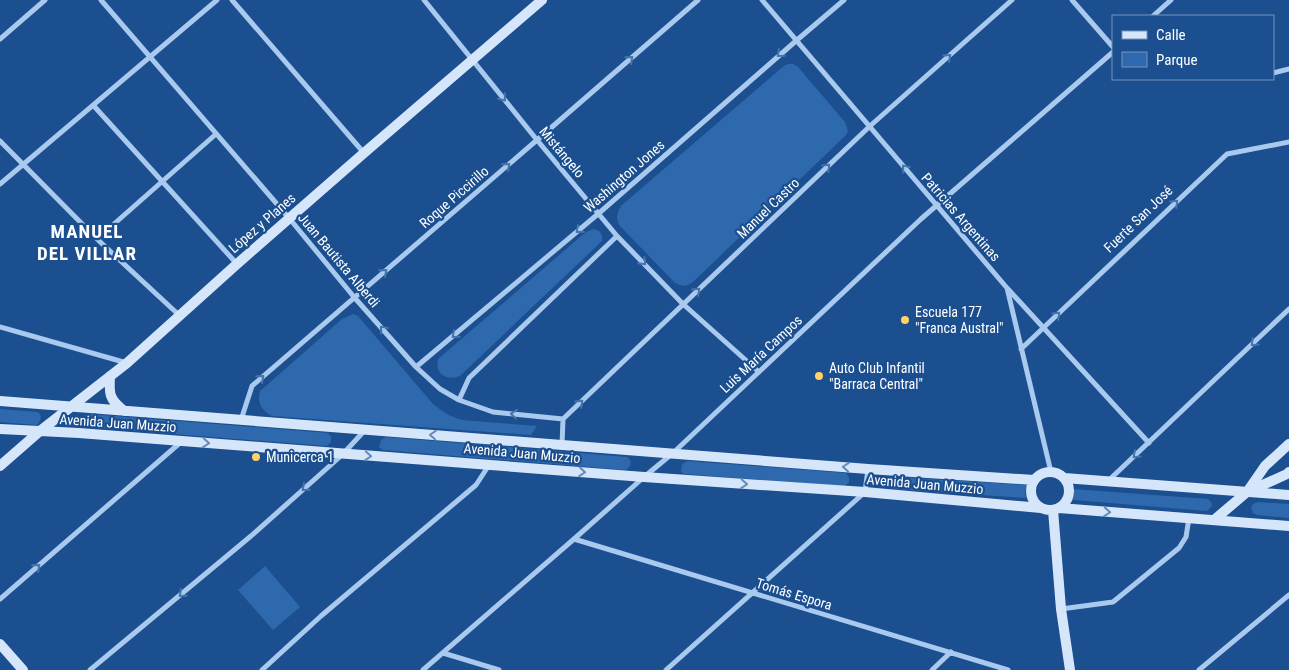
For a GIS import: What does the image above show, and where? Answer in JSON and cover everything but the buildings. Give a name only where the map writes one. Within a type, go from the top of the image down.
[{"type":"main road","name":"López y Planes","points":[[0,466],[40,431],[127,363],[289,218],[542,0]]},
{"type":"main road","points":[[110,376],[109,392],[114,403],[124,411]]},
{"type":"main road","name":"Avenida Juan Muzzio","points":[[0,402],[868,469],[1034,480]]},
{"type":"main road","name":"Avenida Juan Muzzio","points":[[0,428],[865,492],[1041,508]]},
{"type":"main road","points":[[1214,520],[1247,492],[1265,466],[1289,444]]},
{"type":"main road","points":[[1247,492],[1289,472]]},
{"type":"main road","points":[[1056,509],[1068,499],[1069,487],[1064,478],[1057,473],[1044,473],[1034,480],[1031,492],[1036,504],[1047,510],[1056,509],[1289,526]]},
{"type":"main road","points":[[1064,478],[1289,495]]},
{"type":"main road","points":[[1056,509],[1061,609],[1070,670]]},
{"type":"main road","points":[[0,644],[23,670]]},
{"type":"street","points":[[0,39],[44,0]]},
{"type":"street","name":"Juan Bautista Alberdi","points":[[101,0],[416,367],[440,388],[459,400],[493,412],[563,419]]},
{"type":"street","points":[[0,184],[217,0]]},
{"type":"street","points":[[232,0],[364,153]]},
{"type":"street","name":"Mistángelo","points":[[424,0],[598,214],[684,304],[759,372]]},
{"type":"street","name":"Roque Piccirillo","points":[[240,421],[252,386],[698,0]]},
{"type":"street","name":"Patricias Argentinas","points":[[762,0],[1007,288],[1149,443]]},
{"type":"street","name":"Washington Jones","points":[[416,367],[598,214],[844,0]]},
{"type":"street","name":"Manuel Castro","points":[[563,419],[870,126],[1012,0]]},
{"type":"street","points":[[1072,0],[1112,46]]},
{"type":"street","points":[[1153,15],[1171,0]]},
{"type":"street","name":"Luis María Campos","points":[[423,670],[673,453],[936,205],[1112,53]]},
{"type":"street","points":[[1274,73],[1289,69]]},
{"type":"street","points":[[93,105],[237,264]]},
{"type":"street","points":[[97,239],[216,134]]},
{"type":"street","points":[[0,141],[97,239],[180,316]]},
{"type":"street","name":"Fuerte San José","points":[[1021,349],[1227,154],[1289,142]]},
{"type":"street","points":[[459,400],[469,378],[618,236]]},
{"type":"street","points":[[1007,288],[1050,472]]},
{"type":"street","points":[[1106,482],[1289,309]]},
{"type":"street","points":[[0,327],[127,363]]},
{"type":"street","points":[[562,445],[563,419]]},
{"type":"street","points":[[90,670],[251,536],[343,454],[365,429]]},
{"type":"street","points":[[0,599],[182,441]]},
{"type":"street","points":[[262,670],[320,616],[476,485],[489,464]]},
{"type":"street","points":[[666,670],[865,492],[868,469]]},
{"type":"street","points":[[1061,609],[1113,602],[1180,548],[1186,537],[1189,518]]},
{"type":"street","name":"Tomás Espora","points":[[574,539],[1008,670]]},
{"type":"street","points":[[1199,670],[1289,595]]},
{"type":"street","points":[[932,670],[951,652]]},
{"type":"street","points":[[443,653],[499,670]]},
{"type":"green space","points":[[789,64],[798,67],[845,122],[848,131],[846,135],[693,282],[684,286],[677,284],[619,225],[617,217],[619,210],[622,205],[785,65]]},
{"type":"green space","points":[[593,229],[600,232],[602,241],[460,376],[450,378],[440,372],[438,369],[438,359],[586,232]]},
{"type":"green space","points":[[353,314],[358,316],[433,404],[444,412],[462,420],[537,426],[531,435],[272,416],[265,411],[259,399],[260,391],[342,319]]},
{"type":"green space","points":[[0,409],[38,412],[41,416],[40,421],[37,425],[0,422]]},
{"type":"green space","points":[[89,414],[328,433],[331,437],[331,442],[327,446],[85,427],[82,424],[83,416]]},
{"type":"green space","points":[[386,437],[627,457],[631,461],[630,466],[626,470],[383,450],[379,447],[381,440]]},
{"type":"green space","points":[[688,461],[846,473],[849,477],[849,482],[845,486],[684,474],[681,471],[682,464]]},
{"type":"green space","points":[[896,477],[1027,485],[1026,498],[893,489],[891,480]]},
{"type":"green space","points":[[1073,489],[1208,499],[1212,506],[1207,511],[1073,500]]},
{"type":"green space","points":[[1258,502],[1289,504],[1289,518],[1253,513],[1251,508],[1253,504]]},
{"type":"green space","points":[[265,566],[300,607],[273,630],[238,590]]},
{"type":"place","name":"Escuela 177 \"Franca Austral\"","points":[[905,320]]},
{"type":"place","name":"Auto Club Infantil \"Barraca Central\"","points":[[819,376]]},
{"type":"place","name":"Municerca 1","points":[[256,457]]},
{"type":"district","name":"MANUEL DEL VILLAR","points":[[87,242]]}]
